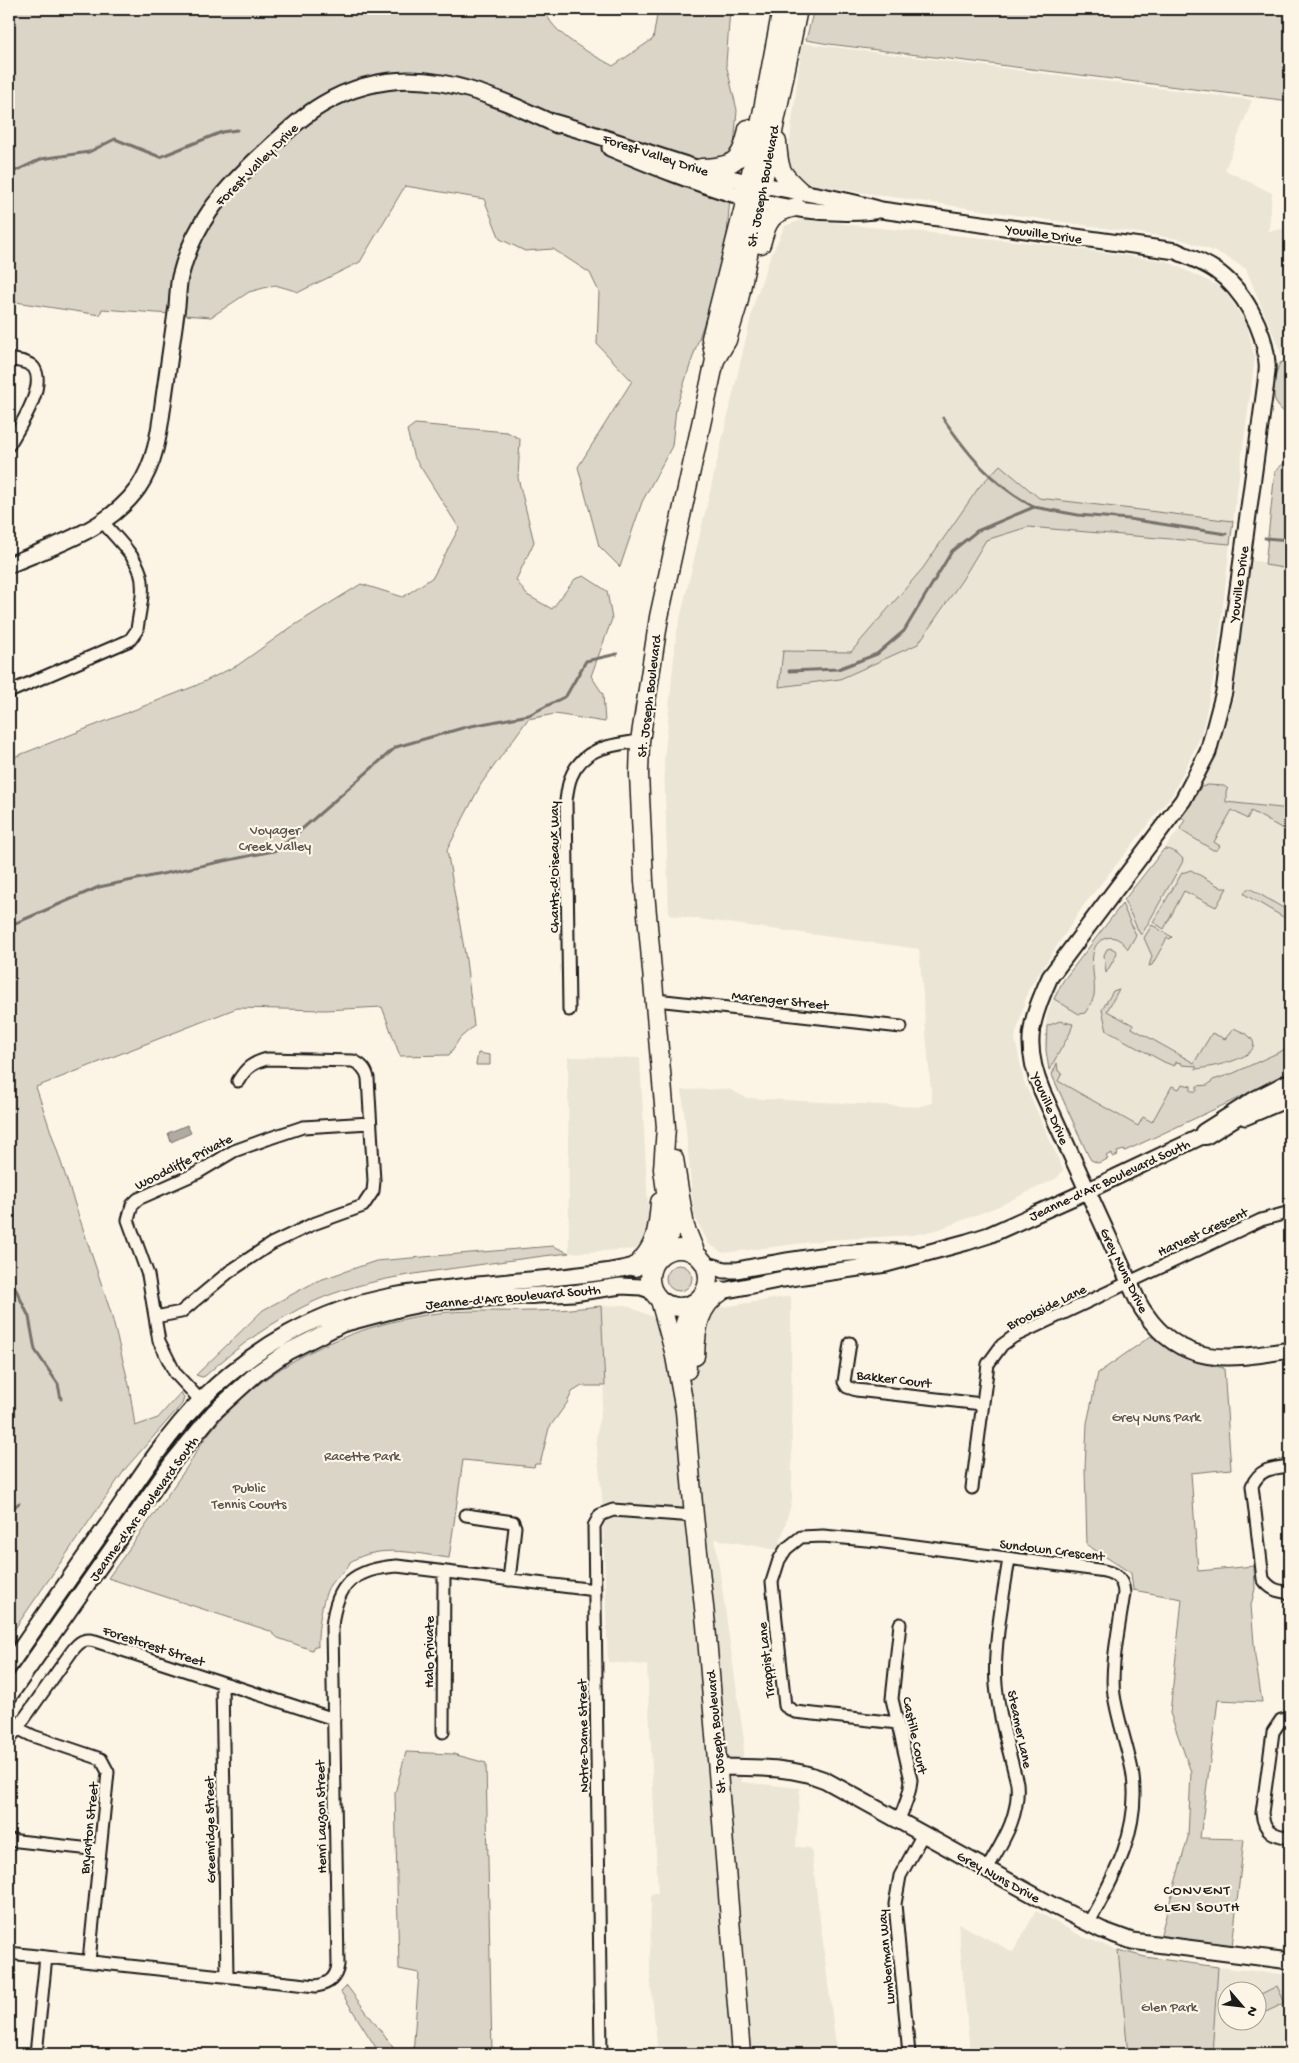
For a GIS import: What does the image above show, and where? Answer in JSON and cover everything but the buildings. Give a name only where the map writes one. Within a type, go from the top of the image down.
[{"type":"highway","points":[[1205,1134],[1257,1101],[1290,1084]]},
{"type":"main road","points":[[701,168],[730,165],[745,147],[774,9]]},
{"type":"main road","name":"St. Joseph Boulevard","points":[[660,1256],[671,1228],[663,1170],[666,1127],[644,881],[639,774],[640,741],[659,617],[715,360],[727,340],[738,304],[782,9]]},
{"type":"main road","name":"St. Joseph Boulevard","points":[[715,360],[710,338],[775,122],[798,9]]},
{"type":"main road","points":[[738,304],[748,288],[765,226],[773,216],[798,200],[779,167],[775,122]]},
{"type":"main road","name":"St. Joseph Boulevard","points":[[666,1127],[673,1155],[685,1227],[700,1259]]},
{"type":"main road","points":[[635,1267],[646,1256],[656,1236],[663,1170]]},
{"type":"main road","points":[[680,1248],[700,1259],[708,1281],[706,1290],[696,1301],[675,1307],[657,1296],[650,1275],[660,1256],[680,1248]]},
{"type":"main road","points":[[688,1385],[694,1362],[696,1335],[702,1313],[707,1303],[722,1291]]},
{"type":"main road","name":"St. Joseph Boulevard","points":[[657,1296],[674,1351],[685,1411],[706,1625],[741,2054]]},
{"type":"main road","name":"St. Joseph Boulevard","points":[[685,1411],[688,1385],[685,1323],[696,1301]]},
{"type":"street","name":"Forest Valley Drive","points":[[9,565],[103,522],[124,505],[134,493],[144,478],[155,452],[180,279],[188,249],[203,220],[216,201],[303,118],[336,97],[375,83],[396,80],[429,80],[451,84],[549,121],[638,160],[754,192]]},
{"type":"street","name":"Forest Valley Drive","points":[[549,121],[590,132],[701,168],[754,192]]},
{"type":"street","name":"Youville Drive","points":[[754,192],[798,200],[847,214],[881,210],[1176,251],[1214,269],[1231,283],[1255,319],[1267,362],[1260,433],[1224,692],[1208,752],[1184,800],[1050,977],[1041,997],[1030,1040],[1034,1072],[1087,1190]]},
{"type":"street","points":[[9,359],[24,362],[34,367],[37,376],[32,404],[9,445]]},
{"type":"street","points":[[9,692],[130,640],[137,630],[142,586],[141,573],[136,563],[103,522]]},
{"type":"street","name":"Chants-d'Oiseaux Way","points":[[569,1010],[566,801],[570,777],[582,760],[602,746],[640,741]]},
{"type":"street","name":"Marenger Street","points":[[656,1000],[901,1027]]},
{"type":"street","points":[[155,1317],[181,1312],[229,1272],[266,1247],[313,1224],[363,1206],[373,1191],[374,1181],[366,1073],[359,1063],[353,1061],[267,1059],[255,1062],[247,1068],[238,1081]]},
{"type":"street","name":"Jeanne-d'Arc Boulevard South","points":[[696,1301],[722,1291],[835,1270],[886,1264],[989,1235],[1205,1134],[1290,1098]]},
{"type":"street","name":"Woodcliffe Private","points":[[201,1401],[175,1373],[159,1341],[148,1276],[128,1220],[132,1205],[138,1199],[197,1172],[234,1151],[270,1138],[303,1127],[370,1123]]},
{"type":"street","name":"Grey Nuns Drive","points":[[1087,1190],[1144,1312],[1156,1326],[1176,1343],[1196,1353],[1219,1358],[1237,1358],[1290,1350]]},
{"type":"street","name":"Harvest Crescent","points":[[1129,1282],[1261,1220],[1290,1212]]},
{"type":"street","name":"Jeanne-d'Arc Boulevard South","points":[[700,1259],[724,1270],[737,1270],[774,1263],[884,1250],[926,1254]]},
{"type":"street","name":"Jeanne-d'Arc Boulevard South","points":[[9,1666],[159,1451],[201,1401],[241,1364],[274,1342],[310,1322],[348,1307],[428,1290],[604,1273],[635,1267],[660,1256]]},
{"type":"street","name":"Brookside Lane","points":[[972,1488],[988,1364],[1002,1345],[1013,1337],[1129,1282]]},
{"type":"street","name":"Jeanne-d'Arc Boulevard South","points":[[9,1696],[172,1463],[214,1412],[257,1373],[287,1352],[342,1324],[436,1301],[573,1293],[621,1286],[641,1287],[657,1296]]},
{"type":"street","name":"Bakker Court","points":[[850,1343],[844,1382],[847,1387],[856,1390],[982,1404]]},
{"type":"street","points":[[201,1401],[214,1412]]},
{"type":"street","points":[[1290,1466],[1268,1469],[1257,1476],[1252,1486],[1263,1579],[1268,1587],[1276,1591],[1290,1593]]},
{"type":"street","name":"Notre-Dame Street","points":[[601,2054],[594,1526],[600,1515],[613,1510],[694,1516]]},
{"type":"street","points":[[466,1516],[513,1522],[515,1527],[509,1580]]},
{"type":"street","name":"Sundown Crescent","points":[[801,1537],[823,1536],[877,1541],[1106,1571],[1118,1576],[1123,1584],[1114,1696],[1132,1770],[1133,1800],[1131,1822],[1118,1868],[1088,1924]]},
{"type":"street","name":"Trappist Lane","points":[[801,1537],[786,1549],[776,1566],[772,1582],[785,1706],[795,1712],[898,1723]]},
{"type":"street","name":"Steamer Lane","points":[[987,1869],[1010,1827],[1018,1805],[1017,1782],[1000,1713],[996,1685],[996,1664],[1008,1559]]},
{"type":"street","name":"Henri Lauzon Street","points":[[9,1953],[316,1986],[325,1984],[337,1972],[334,1613],[337,1600],[346,1586],[361,1574],[378,1567],[397,1566],[595,1590]]},
{"type":"street","name":"Halo Private","points":[[443,1732],[444,1572]]},
{"type":"street","name":"Castille Court","points":[[898,1820],[905,1808],[911,1780],[892,1699],[900,1624]]},
{"type":"street","name":"Forestcrest Street","points":[[9,1740],[77,1644],[85,1640],[96,1641],[334,1719]]},
{"type":"street","name":"Greenridge Street","points":[[222,1683],[227,1976]]},
{"type":"street","points":[[1290,1718],[1281,1720],[1273,1732],[1262,1813],[1263,1824],[1267,1830],[1274,1835],[1290,1838]]},
{"type":"street","name":"Bryarton Street","points":[[17,1728],[33,1736],[91,1755],[104,1762],[108,1772],[89,1961]]},
{"type":"street","name":"Grey Nuns Drive","points":[[717,1767],[789,1770],[810,1774],[1088,1924],[1132,1941],[1290,1962]]},
{"type":"street","name":"Lumberman Way","points":[[908,2054],[895,1904],[900,1876],[923,1834]]},
{"type":"street","points":[[9,1840],[100,1850]]},
{"type":"street","points":[[36,2054],[46,1957]]},
{"type":"shaded area","points":[[802,43],[1252,100],[1225,170],[1272,193],[1269,231],[1290,228],[1290,371],[1246,269],[1223,255],[1198,245],[1179,239],[811,185],[792,177],[787,162]]},
{"type":"shaded area","points":[[804,219],[1034,243],[1166,261],[1223,288],[1247,325],[1255,358],[1233,521],[1039,498],[1000,466],[979,487],[923,568],[851,652],[783,651],[840,679],[918,644],[962,580],[986,540],[1027,527],[1230,544],[1216,666],[1201,736],[1172,795],[1084,905],[1028,990],[1015,1038],[1024,1082],[1063,1170],[1057,1178],[999,1206],[940,1229],[914,1235],[827,1240],[723,1253],[709,1244],[694,1215],[682,1090],[728,1089],[747,1098],[917,1107],[932,1103],[919,949],[669,915],[664,762],[676,636],[755,300],[770,258],[785,226]]},
{"type":"shaded area","points":[[1250,560],[1290,566],[1290,1068],[1092,1160],[1080,1141],[1048,1069],[1044,1042],[1047,1015],[1061,983],[1177,832],[1199,796],[1234,697]]},
{"type":"shaded area","points":[[568,1057],[640,1058],[649,1224],[646,1241],[637,1249],[569,1253]]},
{"type":"shaded area","points":[[187,1125],[191,1133],[171,1142],[168,1133]]},
{"type":"shaded area","points":[[791,1296],[792,1501],[778,1550],[715,1539],[744,1741],[741,1782],[800,1788],[796,1847],[811,1848],[837,2054],[658,2054],[650,1975],[651,1894],[658,1894],[647,1665],[608,1662],[602,1497],[596,1439],[605,1386],[601,1306],[625,1305],[655,1318]]},
{"type":"shaded area","points":[[1036,1911],[1083,1937],[1118,1950],[1128,2054],[970,2054],[958,1923],[1013,1952]]},
{"type":"shaded area","points":[[1218,1967],[1290,1975],[1290,2054],[1212,2054],[1216,1996],[1216,2030],[1266,2030],[1266,1980],[1217,1980]]},
{"type":"green space","points":[[9,9],[545,9],[548,18],[563,35],[613,66],[653,39],[658,9],[730,9],[726,64],[737,110],[727,234],[714,293],[676,408],[672,446],[642,502],[620,567],[599,546],[578,467],[632,381],[597,344],[599,292],[590,273],[553,249],[525,251],[500,239],[484,199],[405,186],[360,262],[299,292],[275,285],[249,292],[211,317],[102,309],[100,315],[9,301]]},
{"type":"green space","points":[[814,9],[1290,9],[1290,101],[806,40]]},
{"type":"green space","points":[[1290,359],[1290,418],[1276,403],[1274,388],[1275,377],[1280,363]]},
{"type":"green space","name":"Voyager Creek Valley","points":[[415,424],[507,432],[520,439],[518,478],[534,542],[516,580],[527,595],[552,609],[575,579],[584,576],[607,591],[612,619],[591,676],[603,694],[605,722],[555,714],[528,719],[481,784],[447,850],[466,960],[474,1026],[460,1038],[449,1055],[400,1056],[382,1007],[325,1010],[237,1008],[36,1087],[111,1313],[129,1385],[135,1426],[158,1418],[181,1392],[184,1398],[182,1404],[126,1468],[9,1637],[9,759],[195,686],[238,665],[290,628],[361,584],[403,597],[433,577],[459,528],[413,455],[407,430]]},
{"type":"green space","points":[[1290,458],[1290,569],[1265,565],[1275,471]]},
{"type":"green space","points":[[1000,465],[1039,498],[1233,521],[1230,544],[1028,527],[986,540],[962,580],[918,644],[840,679],[779,687],[783,651],[851,652],[923,568],[979,487]]},
{"type":"green space","points":[[1208,785],[1224,786],[1228,789],[1226,791],[1226,802],[1290,809],[1290,820],[1283,829],[1251,811],[1247,819],[1232,810],[1214,842],[1220,846],[1217,850],[1213,850],[1180,828],[1185,820],[1181,817],[1201,787]]},
{"type":"green space","points":[[1164,849],[1177,853],[1183,859],[1182,863],[1142,934],[1140,934],[1124,900]]},
{"type":"green space","points":[[1191,870],[1222,888],[1227,888],[1216,907],[1184,891],[1164,929],[1153,922],[1182,873]]},
{"type":"green space","points":[[1247,889],[1251,889],[1290,912],[1290,921],[1244,894]]},
{"type":"green space","points":[[1122,904],[1136,935],[1128,949],[1113,937],[1099,942],[1095,948],[1092,963],[1093,997],[1085,1013],[1079,1014],[1054,999],[1063,981]]},
{"type":"green space","points":[[1152,925],[1172,937],[1170,939],[1167,938],[1152,965],[1149,966],[1152,956],[1144,938]]},
{"type":"green space","points":[[1111,948],[1117,954],[1106,973],[1104,955],[1107,949]]},
{"type":"green space","points":[[1119,989],[1107,1011],[1133,1025],[1132,1028],[1194,1063],[1212,1033],[1225,1039],[1234,1028],[1249,1036],[1254,1045],[1251,1051],[1244,1056],[1234,1061],[1211,1067],[1196,1069],[1196,1066],[1182,1065],[1176,1062],[1174,1066],[1164,1062],[1107,1031],[1102,1010],[1113,991]]},
{"type":"green space","points":[[1060,1021],[1073,1024],[1070,1033],[1049,1070],[1046,1050],[1047,1026]]},
{"type":"green space","points":[[1290,1047],[1290,1074],[1125,1151],[1117,1152],[1118,1155],[1113,1157],[1112,1153],[1106,1156],[1108,1159],[1098,1163],[1091,1160],[1088,1155],[1052,1075],[1057,1063],[1058,1071],[1062,1073],[1058,1081],[1138,1126],[1143,1117],[1152,1122],[1172,1086],[1179,1089],[1182,1084],[1191,1086],[1191,1091],[1197,1091],[1197,1086],[1208,1085],[1213,1080],[1234,1073]]},
{"type":"green space","points":[[478,1053],[490,1055],[490,1065],[476,1065]]},
{"type":"green space","points":[[553,1246],[569,1253],[407,1275],[369,1283],[333,1294],[300,1308],[271,1325],[230,1354],[205,1376],[196,1375],[263,1310],[317,1281],[376,1261]]},
{"type":"green space","points":[[679,1265],[688,1269],[692,1278],[688,1287],[679,1291],[670,1287],[666,1278],[670,1269]]},
{"type":"green space","name":"Racette Park","points":[[601,1306],[605,1386],[582,1386],[572,1392],[567,1403],[549,1428],[540,1464],[535,1464],[534,1467],[463,1460],[449,1558],[412,1552],[386,1551],[362,1556],[350,1562],[327,1590],[318,1633],[318,1647],[314,1646],[312,1650],[278,1638],[270,1631],[108,1578],[176,1484],[210,1432],[255,1387],[309,1352],[369,1328],[431,1314],[469,1311],[550,1310]]},
{"type":"green space","name":"Grey Nuns Park","points":[[1151,1336],[1168,1348],[1186,1356],[1224,1368],[1231,1469],[1191,1473],[1198,1571],[1254,1566],[1255,1589],[1251,1605],[1255,1656],[1262,1702],[1218,1700],[1200,1838],[1244,1839],[1232,1947],[1160,1937],[1188,1837],[1191,1772],[1170,1713],[1182,1599],[1133,1590],[1131,1573],[1087,1545],[1085,1469],[1087,1423],[1098,1373]]},
{"type":"green space","points":[[406,1752],[453,1754],[486,1763],[492,2054],[413,2054],[419,1973],[399,1969],[395,1793]]},
{"type":"green space","name":"Glen Park","points":[[1118,1950],[1145,1957],[1218,1967],[1212,2054],[1128,2054]]},
{"type":"green space","points":[[347,1986],[398,2054],[378,2054],[378,2051],[341,1992]]},
{"type":"green space","points":[[1277,1986],[1285,2003],[1266,2012],[1266,1992]]},
{"type":"waterway","points":[[9,174],[41,159],[89,152],[115,139],[160,157],[222,132],[237,130]]},
{"type":"waterway","points":[[943,418],[972,457],[994,479],[1034,507]]},
{"type":"waterway","points":[[789,671],[838,669],[877,654],[904,631],[952,551],[977,531],[1034,507],[1078,515],[1129,519],[1226,534]]},
{"type":"waterway","points":[[1265,538],[1290,540]]},
{"type":"waterway","points":[[9,926],[99,887],[278,850],[396,747],[466,727],[529,715],[566,696],[586,661],[617,654]]},
{"type":"waterway","points":[[9,1275],[29,1317],[35,1350],[58,1384],[61,1399]]},
{"type":"waterway","points":[[9,1512],[19,1503]]},
{"type":"district","name":"CONVENT GLEN SOUTH","points":[[1197,1898]]},
{"type":"park label","name":"Public Tennis Courts","points":[[249,1495]]}]
